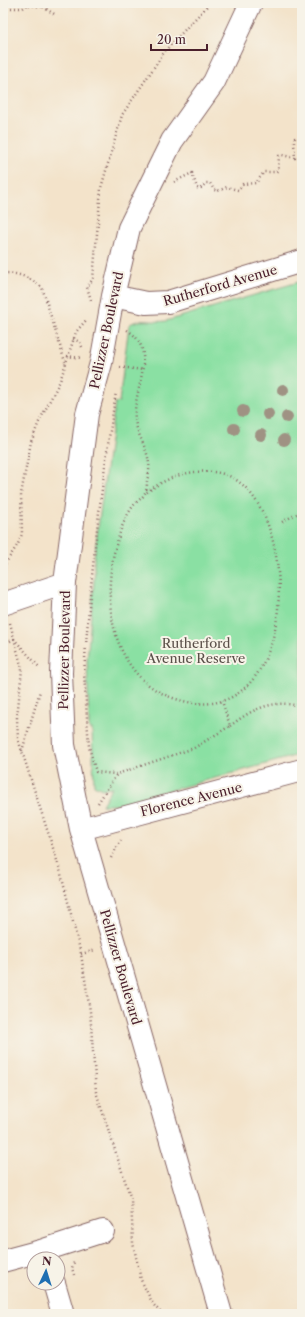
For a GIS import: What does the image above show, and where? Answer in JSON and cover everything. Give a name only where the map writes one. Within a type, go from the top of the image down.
[{"type":"street","name":"Pellizzer Boulevard","points":[[221,1314],[81,829],[64,745],[61,673],[65,583],[87,414],[101,363],[113,296],[129,228],[172,141],[214,82],[251,3]]},
{"type":"street","name":"Rutherford Avenue","points":[[113,296],[146,303],[168,302],[302,261]]},
{"type":"street","points":[[6,612],[65,583]]},
{"type":"street","name":"Florence Avenue","points":[[81,829],[302,770]]},
{"type":"street","points":[[56,1251],[103,1231]]},
{"type":"street","points":[[3,1261],[26,1258]]},
{"type":"street","points":[[63,1314],[64,1291]]},
{"type":"path","points":[[39,3],[56,15]]},
{"type":"path","points":[[93,305],[87,287],[93,279],[101,188],[122,115],[165,51],[210,3]]},
{"type":"path","points":[[3,8],[17,10],[29,4],[43,7]]},
{"type":"path","points":[[172,182],[176,182],[185,175],[192,173],[197,188],[200,189],[206,183],[210,183],[214,190],[218,192],[227,187],[238,190],[243,184],[256,183],[264,172],[276,172],[278,170],[279,156],[282,155],[295,158],[295,138],[302,139]]},
{"type":"path","points":[[3,273],[16,273],[32,280],[42,287],[65,363]]},
{"type":"path","points":[[3,567],[18,544],[22,534],[22,488],[31,442],[39,422],[60,381],[73,338],[80,327],[90,317]]},
{"type":"path","points":[[126,329],[134,334],[140,346],[144,363],[137,393],[135,420],[149,464],[146,493]]},
{"type":"path","points":[[67,356],[81,360],[81,345],[73,338]]},
{"type":"path","points":[[118,374],[120,367],[143,370]]},
{"type":"path","points":[[84,674],[93,553],[116,390]]},
{"type":"path","points":[[236,696],[222,701],[200,703],[181,700],[164,694],[139,676],[128,663],[120,648],[114,629],[111,611],[111,574],[113,555],[125,520],[134,505],[146,493],[158,484],[175,476],[190,472],[208,471],[238,478]]},
{"type":"path","points":[[282,522],[302,511]]},
{"type":"path","points":[[278,515],[284,528]]},
{"type":"path","points":[[6,612],[22,670],[17,718],[18,739],[60,870],[81,954],[90,1011],[96,1092],[131,1199],[134,1243],[141,1280],[153,1304],[162,1314]]},
{"type":"path","points":[[3,645],[14,639]]},
{"type":"path","points":[[247,691],[252,687]]},
{"type":"path","points":[[22,752],[41,688]]},
{"type":"path","points":[[222,701],[230,726]]},
{"type":"path","points":[[81,829],[117,774],[194,748],[248,713],[267,705],[283,703],[302,707]]},
{"type":"path","points":[[113,864],[111,856],[125,834]]},
{"type":"path","points":[[66,1276],[78,1255]]},
{"type":"green space","name":"Rutherford Avenue Reserve","points":[[302,281],[302,754],[117,805],[102,805],[112,787],[102,789],[94,785],[92,729],[89,729],[87,661],[95,570],[94,558],[115,403],[119,402],[129,325],[137,321],[166,321]]}]
